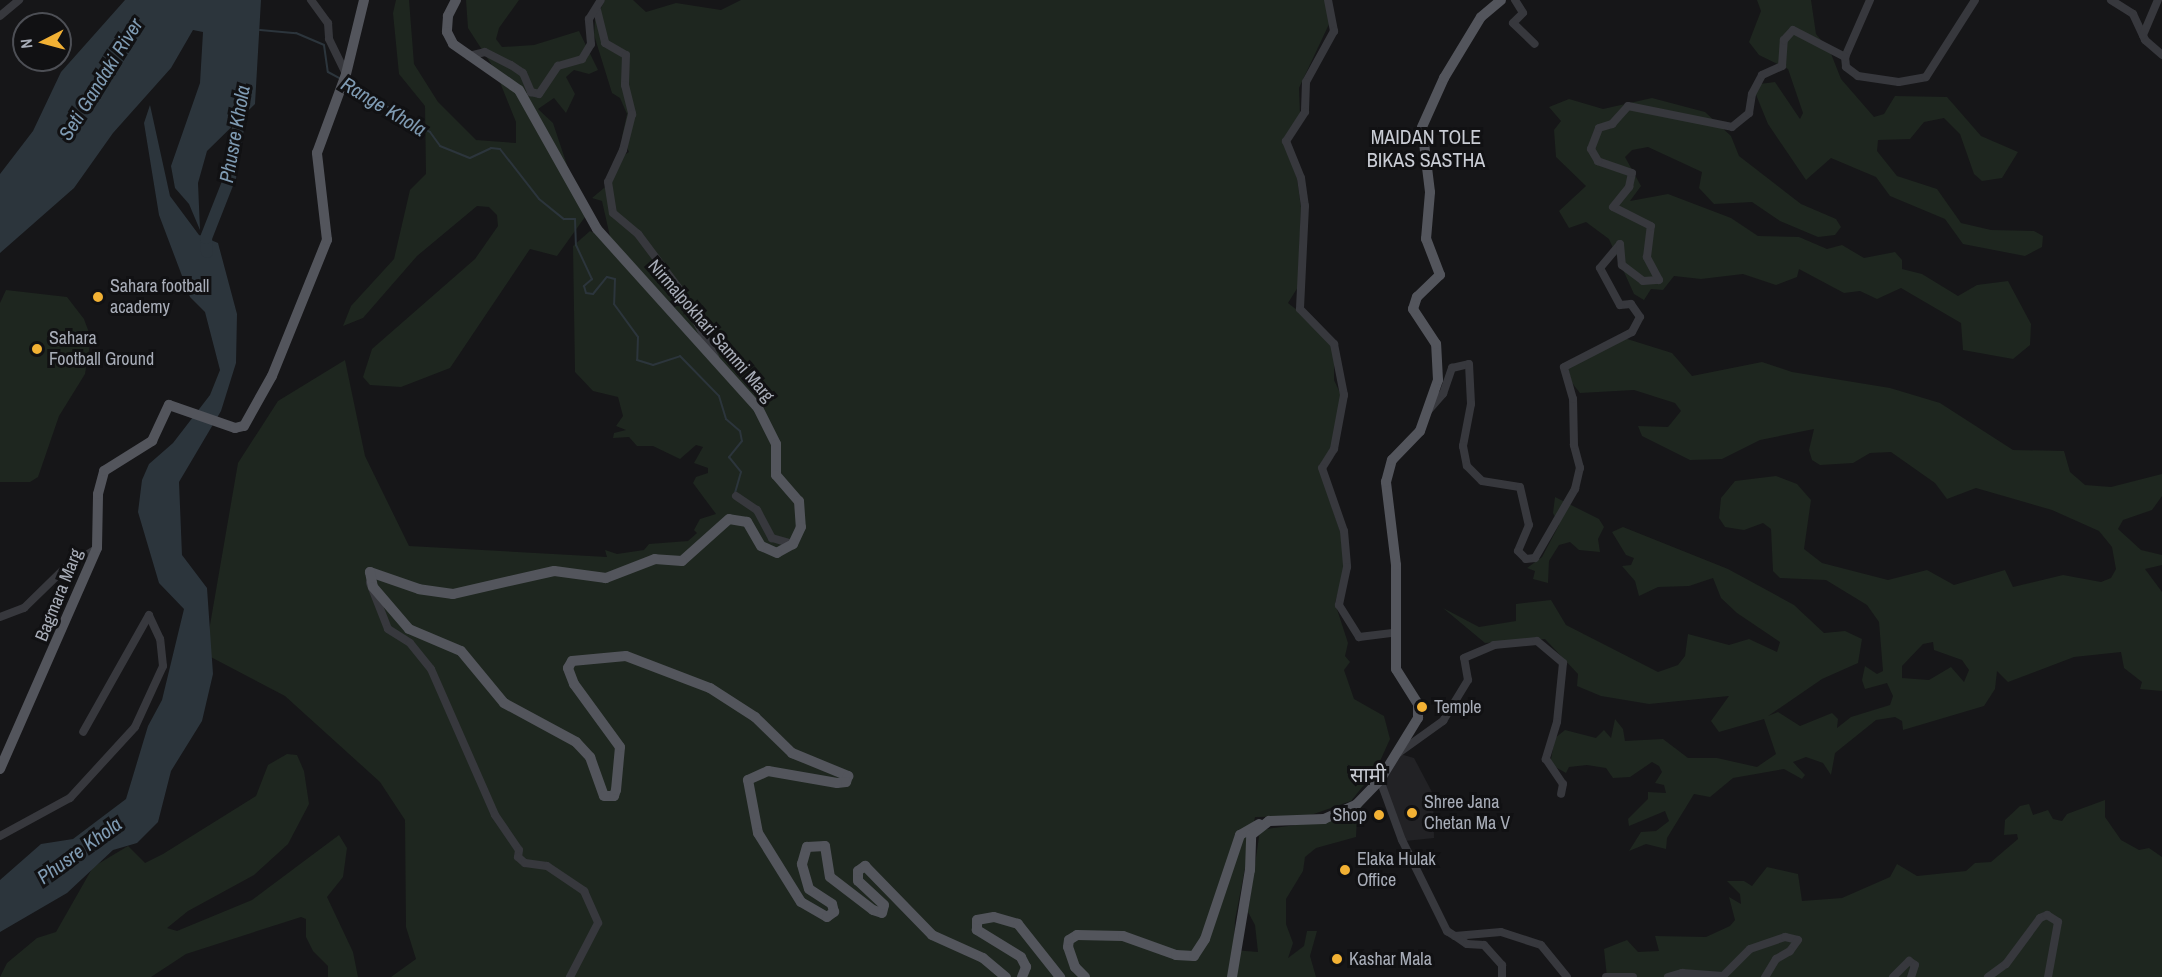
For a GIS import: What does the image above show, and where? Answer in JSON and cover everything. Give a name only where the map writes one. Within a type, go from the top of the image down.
[{"type":"main road","points":[[346,74],[364,0]]},
{"type":"main road","name":"Nirmalpokhari Sammi Marg","points":[[456,0],[447,32],[460,52],[519,90],[597,230],[695,343],[715,357],[772,430],[776,475],[802,510],[793,544]]},
{"type":"main road","points":[[1085,977],[1075,967],[1068,947],[1069,940],[1077,935],[1123,936],[1176,955],[1194,956],[1205,939],[1240,835],[1263,824],[1336,816],[1356,805],[1380,780],[1413,728],[1418,710],[1398,676],[1393,633],[1397,574],[1388,470],[1420,431],[1438,380],[1438,355],[1413,309],[1417,297],[1440,275],[1426,239],[1430,192],[1423,119],[1481,17],[1501,0]]},
{"type":"main road","name":"Bagmara Marg","points":[[0,769],[97,548],[98,494],[104,471],[152,441],[169,405],[241,428],[248,422],[322,260],[328,228],[317,153],[346,74]]},
{"type":"main road","points":[[793,544],[777,554],[761,546],[747,522],[734,518],[723,522],[682,561],[655,559],[606,578],[554,571],[453,594],[419,589],[370,572],[370,581],[409,629],[454,646],[504,703],[580,746],[590,757],[604,796],[614,796],[616,790],[620,747],[573,684],[568,668],[572,661],[626,656],[710,688],[755,717],[792,753],[848,776],[846,782],[837,783],[768,771],[748,780],[758,833],[801,902],[827,917],[834,912],[832,904],[809,889],[802,864],[807,846],[825,846],[830,877],[873,910],[882,913],[884,905],[858,881],[858,871],[865,866],[932,935],[983,958],[1006,977]]},
{"type":"main road","points":[[1232,977],[1250,870],[1251,835],[1263,824]]},
{"type":"main road","points":[[1022,977],[1026,967],[1021,957],[980,932],[977,920],[994,917],[1018,924],[1060,977]]},
{"type":"street","points":[[0,15],[19,0]]},
{"type":"street","points":[[311,0],[328,23],[329,39],[346,74]]},
{"type":"street","points":[[469,56],[485,52],[511,65],[523,73],[531,92],[539,94],[558,66],[582,59],[591,44],[589,19],[597,10],[601,0]]},
{"type":"street","points":[[1328,0],[1334,31],[1306,82],[1305,112],[1286,141],[1301,178],[1305,206],[1300,309],[1334,344],[1344,395],[1334,448],[1322,468],[1344,531],[1347,567],[1339,605],[1359,637],[1393,633]]},
{"type":"street","points":[[1515,0],[1523,13],[1513,23],[1535,44]]},
{"type":"street","points":[[1845,57],[1870,0]]},
{"type":"street","points":[[1428,412],[1443,394],[1455,366],[1470,364],[1471,404],[1463,446],[1467,466],[1482,481],[1520,487],[1529,525],[1518,551],[1527,559],[1535,558],[1575,489],[1580,468],[1574,445],[1573,399],[1564,367],[1632,332],[1640,317],[1631,304],[1620,305],[1600,268],[1620,244],[1622,265],[1644,281],[1659,280],[1647,257],[1651,226],[1613,207],[1629,187],[1632,172],[1598,161],[1591,149],[1599,128],[1611,124],[1628,106],[1732,128],[1749,113],[1752,94],[1762,75],[1782,66],[1784,40],[1793,30],[1845,57],[1852,72],[1875,81],[1926,77],[1975,0]]},
{"type":"street","points":[[2111,0],[2133,14],[2143,35],[2162,55]]},
{"type":"street","points":[[2143,35],[2158,0]]},
{"type":"street","points":[[597,10],[605,43],[626,55],[625,85],[632,114],[623,150],[608,182],[613,213],[638,234],[680,290],[715,357]]},
{"type":"street","points":[[736,496],[757,510],[772,538],[793,544]]},
{"type":"street","points":[[0,617],[24,608],[64,569],[97,548]]},
{"type":"street","points":[[370,581],[388,629],[410,643],[431,669],[495,815],[519,850],[518,857],[525,863],[547,866],[585,891],[598,923],[570,977]]},
{"type":"street","points":[[0,836],[70,798],[135,727],[163,666],[160,639],[149,615],[83,732]]},
{"type":"street","points":[[1392,758],[1443,721],[1468,681],[1464,658],[1494,645],[1537,641],[1563,663],[1557,722],[1546,759],[1563,784],[1560,794]]},
{"type":"street","points":[[1380,780],[1414,864],[1447,931],[1467,944],[1484,945],[1502,965],[1502,977]]},
{"type":"street","points":[[1988,977],[2006,964],[2047,915],[2058,922],[2048,977]]},
{"type":"street","points":[[1455,936],[1501,932],[1541,945],[1567,977]]},
{"type":"street","points":[[1668,977],[1682,973],[1722,977],[1750,949],[1785,937],[1798,940],[1790,951],[1776,959],[1765,977]]},
{"type":"street","points":[[1893,977],[1909,961],[1915,965],[1911,977]]},
{"type":"street","points":[[1606,977],[1633,977]]},
{"type":"shaded area","points":[[396,0],[409,0],[414,64],[438,102],[476,140],[516,143],[516,122],[495,70],[468,28],[466,0],[519,0],[499,28],[496,39],[502,47],[534,45],[579,31],[598,70],[589,74],[574,70],[566,77],[575,94],[566,113],[554,98],[538,109],[553,123],[571,177],[590,210],[557,256],[530,249],[450,368],[401,387],[370,385],[363,377],[372,349],[475,259],[498,226],[497,215],[489,207],[477,206],[417,256],[363,318],[343,326],[351,306],[394,259],[410,190],[426,174],[425,106],[399,74],[393,13]]},
{"type":"shaded area","points":[[605,0],[633,0],[646,12],[676,3],[721,10],[741,0],[1328,0],[1330,22],[1299,88],[1300,114],[1283,140],[1297,178],[1301,207],[1298,287],[1288,303],[1317,326],[1334,351],[1334,380],[1341,395],[1333,444],[1319,469],[1341,534],[1344,570],[1335,603],[1348,643],[1345,656],[1350,662],[1344,670],[1354,699],[1384,716],[1390,739],[1376,770],[1351,801],[1308,816],[1255,817],[1235,920],[1234,950],[1258,952],[1255,925],[1248,912],[1260,830],[1303,824],[1366,798],[1357,816],[1356,837],[1316,848],[1305,857],[1303,871],[1286,899],[1286,924],[1293,943],[1288,958],[1304,946],[1307,931],[1317,931],[1310,956],[1316,977],[391,977],[416,959],[406,927],[405,820],[380,782],[285,696],[205,654],[238,463],[278,401],[345,360],[365,456],[409,546],[607,557],[605,550],[617,554],[644,550],[649,544],[688,541],[697,533],[694,530],[700,519],[716,514],[693,483],[696,477],[708,473],[708,468],[694,463],[703,447],[696,445],[680,459],[653,446],[637,446],[629,437],[613,438],[614,433],[626,430],[616,426],[623,416],[618,397],[593,391],[575,372],[573,246],[590,231],[611,241],[602,201],[592,198],[610,183],[616,160],[629,152],[622,137],[627,114],[620,98],[612,93],[594,35],[595,20]]},
{"type":"shaded area","points":[[1757,0],[1811,0],[1816,34],[1830,51],[1841,79],[1874,117],[1884,114],[1895,96],[1947,97],[1981,136],[2018,152],[2002,178],[1982,181],[1974,174],[1960,134],[1944,118],[1924,122],[1910,139],[1878,140],[1877,151],[1897,176],[1937,189],[1961,223],[1991,230],[2034,231],[2043,236],[2042,247],[2025,256],[1963,244],[1945,219],[1890,196],[1876,177],[1831,158],[1806,180],[1768,124],[1752,85],[1775,82],[1800,119],[1803,113],[1788,69],[1759,55],[1749,42],[1761,11]]},
{"type":"shaded area","points":[[1652,98],[1705,112],[1731,136],[1739,156],[1801,204],[1836,219],[1841,227],[1835,235],[1818,237],[1780,221],[1752,202],[1714,204],[1699,188],[1702,172],[1648,147],[1632,150],[1625,157],[1641,186],[1630,201],[1668,194],[1731,218],[1758,236],[1799,237],[1827,249],[1842,245],[1864,258],[1895,252],[1902,260],[1902,269],[1922,274],[1958,296],[1977,285],[2008,281],[2031,324],[2030,345],[2013,359],[1963,350],[1961,323],[1901,288],[1877,299],[1860,291],[1844,293],[1799,269],[1797,277],[1776,285],[1743,274],[1701,279],[1674,276],[1663,290],[1651,289],[1644,300],[1634,294],[1609,239],[1586,222],[1569,228],[1559,211],[1586,186],[1556,157],[1554,130],[1561,121],[1549,107],[1569,99],[1603,109]]},
{"type":"shaded area","points":[[6,290],[67,297],[84,319],[91,338],[85,374],[59,416],[38,477],[30,482],[0,482],[0,303]]},
{"type":"shaded area","points":[[1624,338],[1672,353],[1692,376],[1762,362],[1792,372],[1890,388],[1940,403],[2013,450],[2064,451],[2070,472],[2085,485],[2111,487],[2162,474],[2162,496],[2152,510],[2123,520],[2118,529],[2141,550],[2162,555],[2162,565],[2145,569],[2162,592],[2162,691],[2140,689],[2142,682],[2124,668],[2121,652],[2074,657],[2008,682],[1997,671],[1995,689],[1984,706],[1903,730],[1902,721],[1895,717],[1876,720],[1835,753],[1831,775],[1823,763],[1806,757],[1793,762],[1805,775],[1802,779],[1784,769],[1733,778],[1710,797],[1694,794],[1667,838],[1666,849],[1646,844],[1629,851],[1641,832],[1656,831],[1669,821],[1665,811],[1629,826],[1628,819],[1648,799],[1648,792],[1666,793],[1664,785],[1655,783],[1662,772],[1659,766],[1652,762],[1630,777],[1613,778],[1606,768],[1587,765],[1569,767],[1566,773],[1550,764],[1555,738],[1565,730],[1596,738],[1604,730],[1611,738],[1615,719],[1623,729],[1625,741],[1663,739],[1688,758],[1717,758],[1757,767],[1776,754],[1764,719],[1719,732],[1711,721],[1729,696],[1649,704],[1601,696],[1577,686],[1578,674],[1545,639],[1485,643],[1443,608],[1479,627],[1516,621],[1516,604],[1551,600],[1566,625],[1658,672],[1678,665],[1685,656],[1688,634],[1729,645],[1749,639],[1777,652],[1780,642],[1737,613],[1721,598],[1713,578],[1689,586],[1658,587],[1639,596],[1635,581],[1622,566],[1631,565],[1634,558],[1626,555],[1612,532],[1623,527],[1728,569],[1794,605],[1824,633],[1845,631],[1862,639],[1858,663],[1822,679],[1768,716],[1778,712],[1800,726],[1832,713],[1838,719],[1837,728],[1851,717],[1890,705],[1893,696],[1887,683],[1865,689],[1862,680],[1865,666],[1877,674],[1883,671],[1879,622],[1867,605],[1826,580],[1780,578],[1773,571],[1771,529],[1763,523],[1744,530],[1725,527],[1719,518],[1721,498],[1735,481],[1776,476],[1797,484],[1811,500],[1804,549],[1822,563],[1888,580],[1927,570],[1954,585],[2005,570],[2013,587],[2063,575],[2101,582],[2111,578],[2116,569],[2112,547],[2099,531],[2052,510],[1976,488],[1947,499],[1935,483],[1891,452],[1870,453],[1853,463],[1820,465],[1812,460],[1809,450],[1814,429],[1760,440],[1722,459],[1690,460],[1642,436],[1638,426],[1668,427],[1681,411],[1675,403],[1634,390],[1580,393],[1572,383],[1568,368]],"holes":[[[1933,642],[1934,650],[1962,660],[1969,670],[1964,682],[1951,667],[1929,680],[1902,678],[1902,666],[1923,644]]]},
{"type":"shaded area","points":[[1555,497],[1599,519],[1604,527],[1598,539],[1600,552],[1579,550],[1570,542],[1559,545],[1549,561],[1548,583],[1533,579],[1535,571],[1527,568],[1542,557],[1559,525],[1553,513]]},
{"type":"shaded area","points":[[287,754],[297,755],[304,771],[309,804],[288,844],[254,875],[188,911],[167,928],[177,931],[252,900],[339,835],[347,848],[343,877],[327,897],[353,952],[358,977],[328,977],[328,966],[313,951],[306,937],[306,919],[301,917],[186,954],[151,977],[0,977],[7,963],[37,938],[56,932],[93,867],[128,846],[145,863],[163,854],[256,796],[268,765]]},
{"type":"shaded area","name":"Shree Jana Chetan Ma V","points":[[1400,754],[1414,758],[1433,794],[1434,838],[1405,841],[1379,789]]},
{"type":"shaded area","points":[[2105,800],[2105,817],[2121,840],[2139,850],[2149,848],[2162,857],[2162,977],[1607,977],[1604,949],[1627,940],[1638,952],[1659,951],[1655,936],[1706,937],[1730,926],[1735,920],[1729,897],[1741,904],[1740,894],[1727,881],[1744,881],[1752,886],[1767,867],[1798,874],[1802,901],[1842,898],[1890,877],[1897,864],[1917,876],[1966,871],[1975,863],[1991,862],[2018,839],[2017,834],[2004,835],[2005,820],[2020,806],[2029,804],[2033,815],[2048,810],[2053,819],[2062,821],[2067,814]]},
{"type":"water","name":"Seti Gandaki River","points":[[125,0],[261,0],[255,104],[207,151],[198,183],[200,230],[189,204],[175,188],[171,166],[200,83],[203,32],[193,30],[171,68],[113,133],[74,188],[0,253],[0,174],[33,131],[61,72],[72,72],[72,60]]},
{"type":"water","points":[[150,105],[170,196],[199,235],[218,243],[237,314],[236,363],[221,411],[179,482],[182,555],[207,588],[213,674],[202,721],[171,771],[158,822],[137,843],[113,850],[67,893],[0,932],[0,880],[41,844],[73,839],[126,799],[148,726],[162,700],[184,609],[159,583],[138,512],[142,480],[149,464],[173,443],[210,395],[220,370],[205,312],[190,297],[159,215],[144,123]]},
{"type":"waterway","name":"Range Khola","points":[[260,30],[296,33],[324,45],[328,72],[341,79]]},
{"type":"waterway","name":"Range Khola","points":[[346,82],[430,132],[440,146],[470,158],[491,148],[500,149],[539,199],[564,219],[575,219],[576,245],[592,279],[584,286],[586,293],[593,294],[607,277],[615,279],[614,304],[638,337],[637,360],[653,365],[680,356],[719,396],[726,419],[740,431],[742,441],[729,457],[741,472],[735,493]]},
{"type":"waterway","name":"Phusre Khola","points":[[207,252],[206,238],[230,177],[243,98]]},
{"type":"place","name":"Sahara football academy","points":[[98,297]]},
{"type":"place","name":"Sahara Football Ground","points":[[37,349]]},
{"type":"place","name":"Temple","points":[[1422,707]]},
{"type":"place","name":"Shree Jana Chetan Ma V","points":[[1412,813]]},
{"type":"place","name":"Shop","points":[[1379,815]]},
{"type":"place","name":"Elaka Hulak Office","points":[[1345,870]]},
{"type":"place","name":"Kashar Mala","points":[[1337,959]]},
{"type":"district","name":"MAIDAN TOLE BIKAS SASTHA","points":[[1426,148]]},
{"type":"district","name":"सामी","points":[[1368,774]]}]
